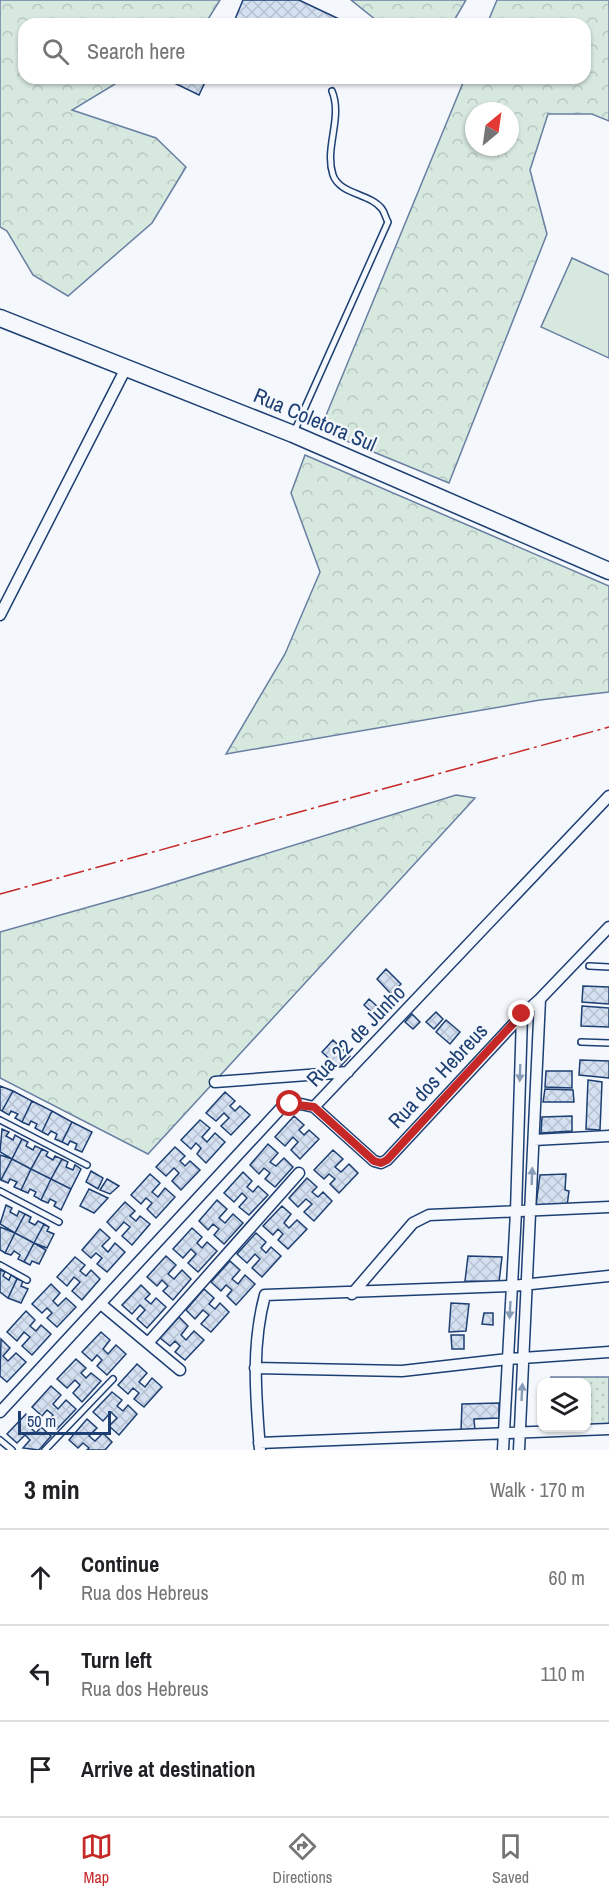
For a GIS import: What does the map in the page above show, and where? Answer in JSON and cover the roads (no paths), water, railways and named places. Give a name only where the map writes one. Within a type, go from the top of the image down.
[{"type":"street","name":"Rua Coletora Sul","points":[[0,318],[293,434],[609,571]]},
{"type":"street","points":[[0,615],[126,368]]},
{"type":"street","name":"Rua 22 de Junho","points":[[0,1412],[102,1305],[283,1106],[301,1104],[314,1107],[609,796]]},
{"type":"street","name":"Rua dos Hebreus","points":[[314,1107],[374,1161],[381,1163],[387,1160],[522,1014],[540,999],[609,927]]},
{"type":"street","points":[[519,1450],[540,999]]},
{"type":"street","points":[[503,1450],[516,1212],[522,1014]]},
{"type":"street","points":[[215,1082],[348,1072]]},
{"type":"street","points":[[534,1140],[609,1136]]},
{"type":"street","points":[[147,1343],[299,1173]]},
{"type":"street","points":[[352,1294],[413,1223],[429,1215],[609,1207]]},
{"type":"street","points":[[609,1276],[512,1286],[352,1294],[264,1295],[256,1326],[255,1368],[259,1446],[609,1429]]},
{"type":"street","points":[[102,1305],[180,1370]]},
{"type":"street","points":[[255,1368],[402,1371],[508,1359],[609,1352]]},
{"type":"lane","points":[[293,434],[388,222],[382,209],[365,197],[339,185],[333,174],[337,103],[332,91]]},
{"type":"lane","points":[[589,966],[609,967]]},
{"type":"lane","points":[[581,1042],[609,1043]]},
{"type":"lane","points":[[0,1120],[87,1165]]},
{"type":"lane","points":[[0,1191],[59,1222]]},
{"type":"lane","points":[[0,1266],[27,1280]]},
{"type":"lane","points":[[45,1450],[113,1379]]},
{"type":"lane","points":[[0,1440],[12,1450]]}]
